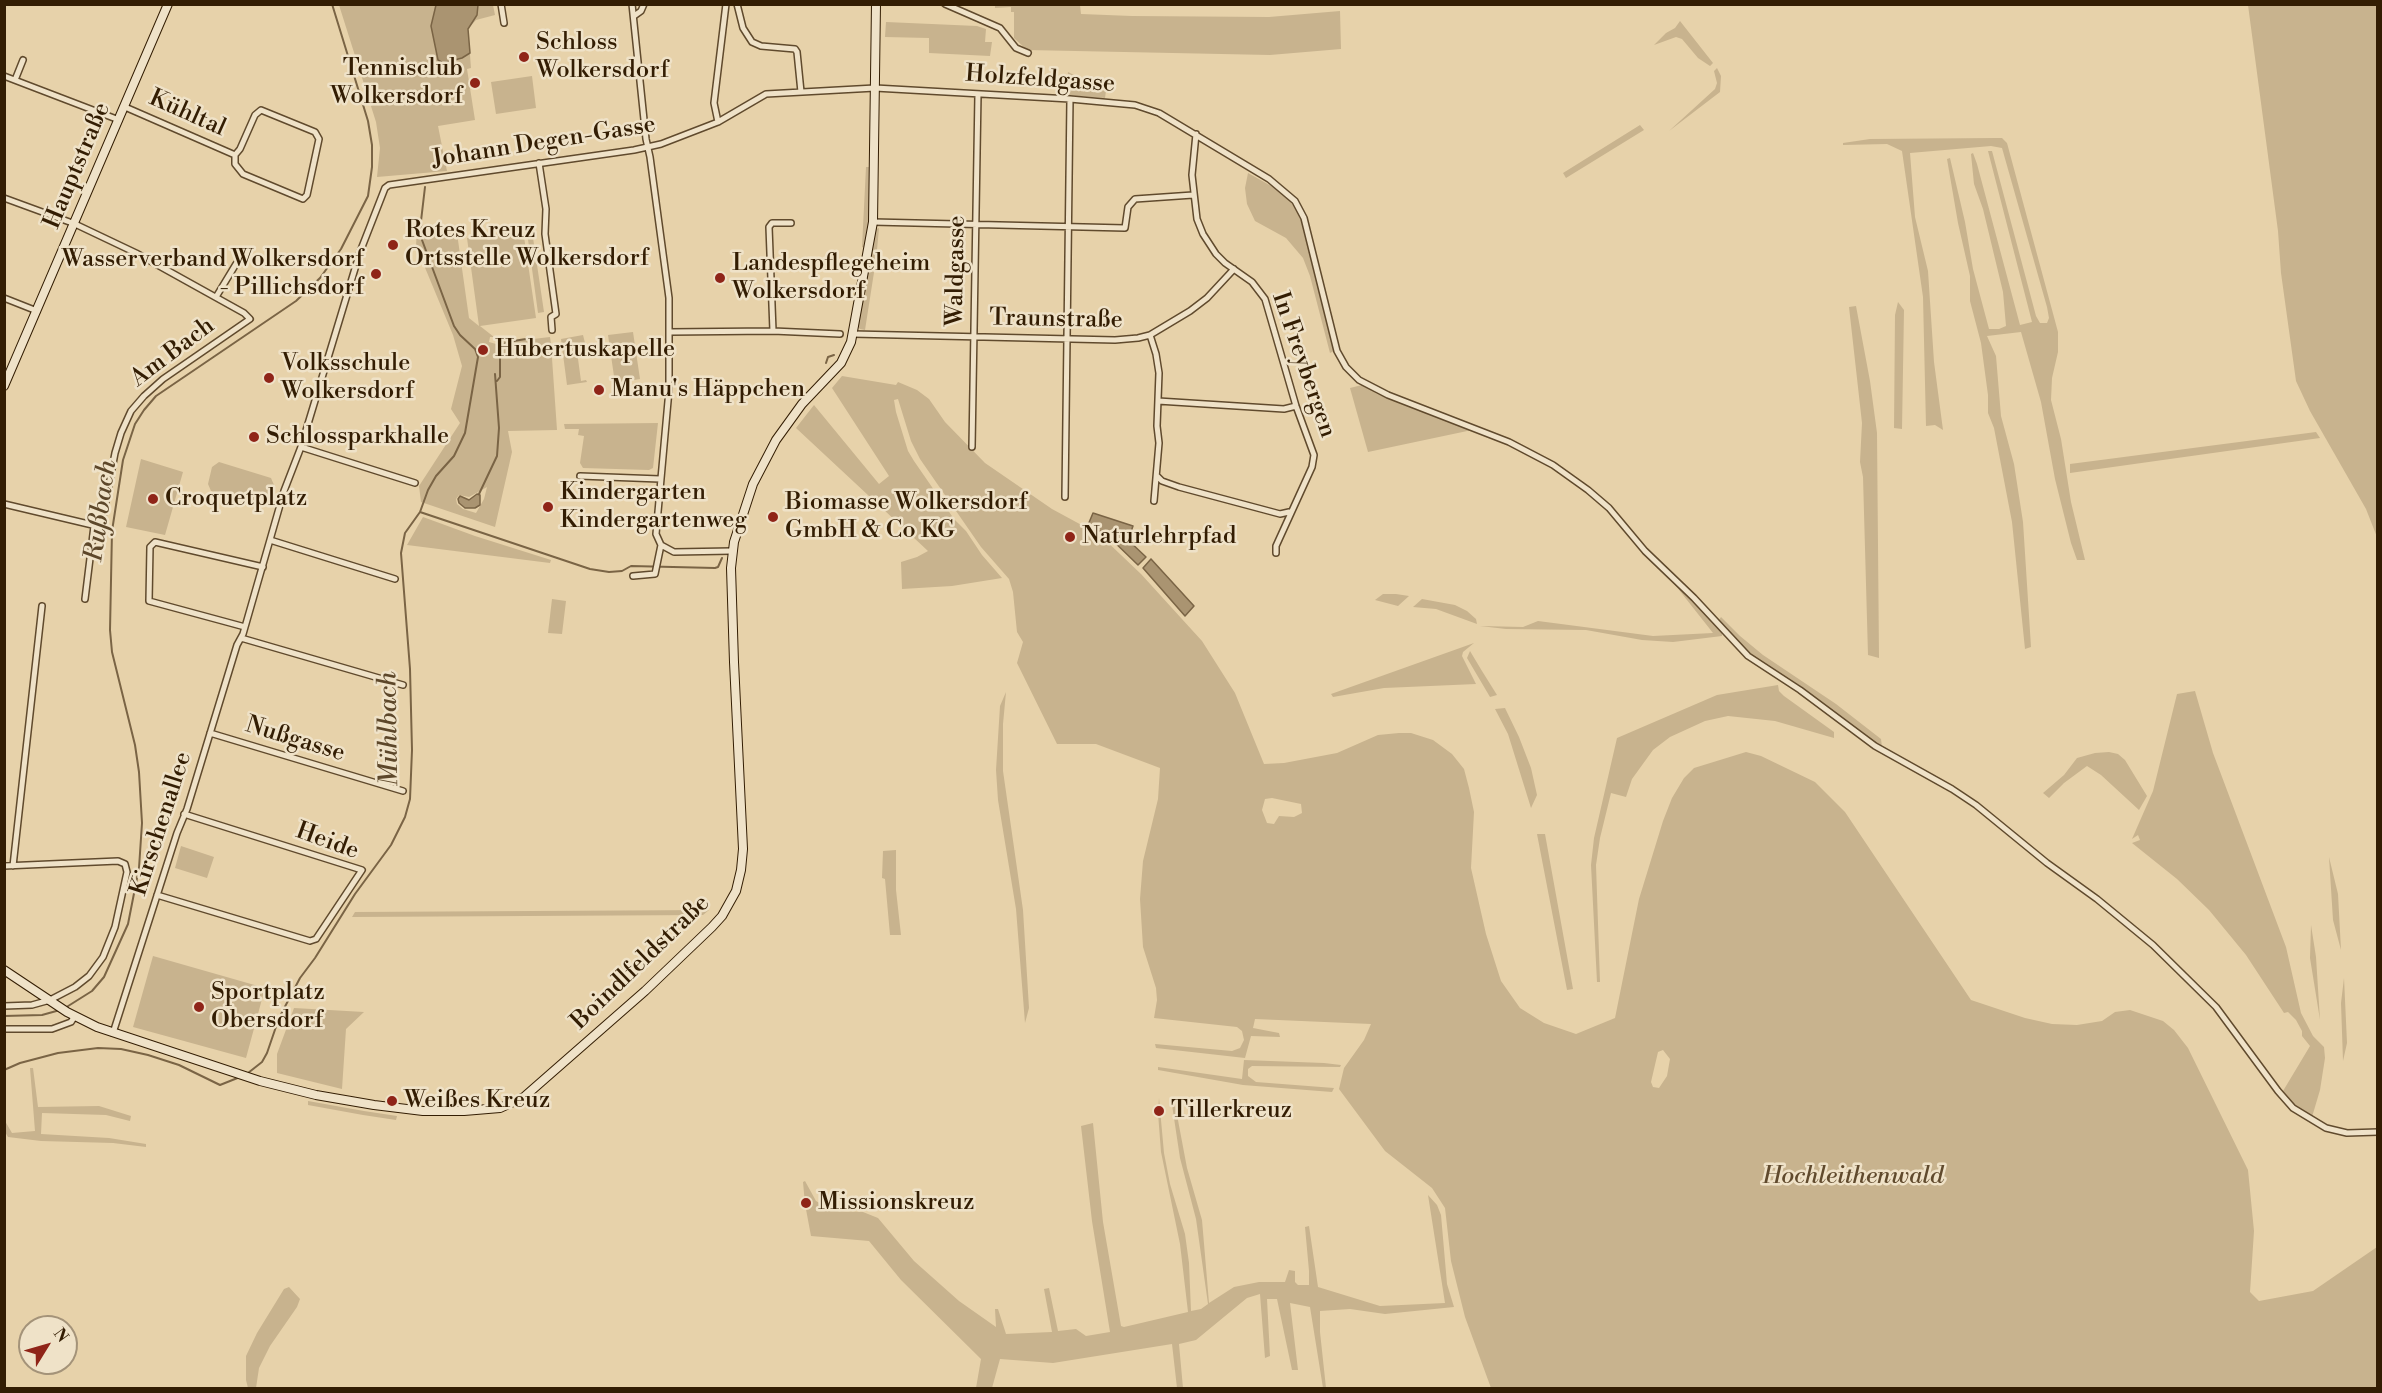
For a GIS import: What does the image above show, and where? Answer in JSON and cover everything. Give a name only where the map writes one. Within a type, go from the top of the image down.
[{"type":"street","name":"Hauptstraße","points":[[4,386],[168,4]]},
{"type":"street","points":[[501,4],[504,23]]},
{"type":"street","points":[[632,4],[648,148],[668,280],[670,332],[669,390],[656,534],[661,545],[656,570],[651,575],[633,576]]},
{"type":"street","points":[[634,16],[641,11],[644,4]]},
{"type":"street","points":[[718,122],[714,103],[726,4]]},
{"type":"street","points":[[737,4],[743,28],[752,42],[761,46],[797,52],[801,92]]},
{"type":"street","name":"Boindlfeldstraße","points":[[4,970],[67,1012],[113,1033],[251,1078],[316,1095],[403,1109],[464,1111],[510,1105],[524,1096],[585,1045],[717,922],[736,891],[743,849],[736,714],[732,551],[750,493],[776,440],[802,404],[837,369],[847,354],[853,334],[873,222],[876,4]]},
{"type":"street","points":[[945,4],[1000,28],[1016,48],[1028,53]]},
{"type":"street","points":[[15,80],[23,60]]},
{"type":"street","points":[[4,76],[119,120]]},
{"type":"street","name":"Johann Degen-Gasse","points":[[360,252],[382,191],[389,185],[648,148],[718,122],[763,96],[875,88]]},
{"type":"street","name":"Holzfeldgasse","points":[[875,88],[1070,99],[1124,103],[1144,107],[1196,134],[1269,179],[1295,201],[1306,227],[1337,351],[1346,367],[1359,380],[1388,395],[1509,442],[1553,465],[1588,490],[1609,508],[1645,551],[1749,656],[1800,690],[1875,746],[1976,805],[2047,863],[2097,898],[2160,952],[2216,1007],[2293,1108],[2326,1128],[2348,1133],[2378,1132]]},
{"type":"street","name":"Waldgasse","points":[[972,447],[978,94]]},
{"type":"street","points":[[1065,497],[1070,99]]},
{"type":"street","name":"Kühltal","points":[[125,107],[235,155]]},
{"type":"street","name":"Kühltal","points":[[261,110],[315,132],[319,139],[305,201],[243,174],[236,164],[235,155],[240,149],[255,114],[261,110]]},
{"type":"street","name":"In Freybergen","points":[[1196,134],[1192,175],[1193,195],[1203,234],[1216,254],[1252,282],[1265,299],[1296,406],[1315,458],[1276,546],[1276,553]]},
{"type":"street","points":[[539,163],[546,209],[545,234],[556,314],[551,317],[552,330]]},
{"type":"street","points":[[873,222],[1125,228],[1128,207],[1136,199],[1193,195]]},
{"type":"street","points":[[4,198],[75,224],[136,253],[216,297],[236,264]]},
{"type":"street","points":[[773,331],[769,227],[772,223],[791,223]]},
{"type":"street","name":"Kirschenallee","points":[[113,1033],[237,645],[242,638],[270,540],[301,447],[360,252]]},
{"type":"street","name":"Traunstraße","points":[[853,334],[1126,340],[1150,335],[1190,312],[1207,298],[1234,269]]},
{"type":"street","name":"Am Bach","points":[[85,599],[97,526],[115,453],[131,411],[163,379],[250,319],[216,297]]},
{"type":"street","points":[[4,298],[37,311]]},
{"type":"street","points":[[670,332],[773,331],[840,334]]},
{"type":"street","points":[[1150,335],[1158,364],[1157,476],[1154,501]]},
{"type":"street","points":[[1158,401],[1284,409],[1296,406]]},
{"type":"street","points":[[301,447],[415,483]]},
{"type":"street","points":[[580,476],[660,479]]},
{"type":"street","points":[[1157,476],[1166,483],[1259,509],[1281,514],[1290,512]]},
{"type":"street","points":[[4,505],[97,526]]},
{"type":"street","points":[[270,540],[395,579]]},
{"type":"street","points":[[245,627],[149,601],[150,547],[155,542],[263,567]]},
{"type":"street","points":[[661,545],[674,552],[732,551]]},
{"type":"street","points":[[13,866],[42,606]]},
{"type":"street","points":[[242,638],[403,685]]},
{"type":"street","name":"Nußgasse","points":[[210,733],[403,791]]},
{"type":"street","name":"Heide","points":[[158,895],[310,941],[316,939],[362,870],[184,814]]},
{"type":"street","points":[[4,866],[118,861],[123,862],[126,867],[121,907],[103,957],[82,982],[52,1002],[4,1006]]},
{"type":"street","points":[[4,1029],[52,1029],[71,1022],[75,1016]]},
{"type":"green space","points":[[995,4],[1080,5],[1081,14],[1132,16],[1269,17],[1340,11],[1341,49],[1270,55],[1027,50],[1014,38],[1014,12],[1011,12],[1011,7],[995,8]]},
{"type":"green space","points":[[339,5],[493,5],[495,15],[476,20],[468,29],[471,68],[467,69],[475,120],[438,126],[447,171],[377,177],[380,148],[376,122]]},
{"type":"green space","points":[[2248,5],[2377,5],[2377,537],[2366,509],[2310,411],[2296,381]]},
{"type":"green space","points":[[1680,21],[1713,63],[1710,66],[1698,58],[1682,39],[1676,37],[1654,45]]},
{"type":"green space","points":[[886,22],[977,26],[986,29],[985,42],[992,42],[990,56],[929,53],[929,38],[885,37]]},
{"type":"green space","points":[[1717,68],[1721,76],[1720,92],[1669,131],[1715,89],[1717,83],[1714,71]]},
{"type":"green space","points":[[1068,72],[1106,91],[1105,98],[1066,95]]},
{"type":"green space","points":[[532,76],[536,108],[496,114],[491,82]]},
{"type":"green space","points":[[1640,125],[1644,130],[1566,178],[1563,173]]},
{"type":"green space","points":[[2002,138],[2007,143],[2058,332],[2058,352],[2052,378],[2051,400],[2085,560],[2077,560],[2071,543],[2055,479],[2041,402],[2021,332],[1987,336],[1996,356],[2001,416],[2014,464],[2023,522],[2031,647],[2025,649],[2012,522],[1994,428],[1988,413],[1981,343],[1970,301],[1970,276],[1947,159],[1950,158],[1973,269],[1989,329],[2006,326],[2003,292],[1983,209],[1974,184],[1971,154],[1973,153],[2020,325],[2032,322],[1988,151],[1992,151],[2036,316],[2040,323],[2047,323],[2049,318],[2047,307],[2002,148],[1991,146],[1910,153],[1915,217],[1928,271],[1934,362],[1943,430],[1935,425],[1926,426],[1923,297],[1902,151],[1887,144],[1843,145],[1843,143],[1870,139]]},
{"type":"green space","points":[[866,167],[870,167],[870,208],[865,248],[862,247]]},
{"type":"green space","points":[[1248,173],[1282,192],[1293,205],[1304,227],[1334,351],[1330,353],[1310,276],[1303,258],[1286,238],[1255,221],[1247,204],[1245,188]]},
{"type":"green space","points":[[456,226],[469,318],[479,326],[467,238],[523,230],[536,318],[480,326],[494,337],[490,337],[489,342],[496,344],[502,339],[515,337],[516,341],[550,337],[557,430],[508,431],[512,452],[495,527],[421,502],[419,486],[460,423],[451,409],[462,366],[453,335],[416,246],[417,228]],"holes":[[[487,487],[484,499],[476,513],[463,509],[457,504],[456,499],[459,495],[469,497]]]},
{"type":"green space","points":[[879,228],[876,261],[870,260],[876,229]]},
{"type":"green space","points":[[532,231],[544,312],[538,313],[527,232]]},
{"type":"green space","points":[[870,265],[875,266],[865,330],[858,327]]},
{"type":"green space","points":[[1898,302],[1904,310],[1902,429],[1894,428],[1895,315]]},
{"type":"green space","points":[[1856,306],[1877,433],[1879,658],[1868,655],[1863,477],[1860,462],[1862,423],[1849,307]]},
{"type":"green space","points":[[633,332],[640,379],[615,383],[608,335]]},
{"type":"green space","points":[[583,335],[585,343],[576,344],[581,381],[586,380],[587,382],[567,385],[561,339]]},
{"type":"green space","name":"Hochleithenwald","points":[[842,376],[896,385],[898,382],[917,390],[929,399],[945,422],[985,463],[1052,509],[1100,535],[1141,574],[1202,641],[1235,693],[1264,764],[1284,763],[1337,753],[1378,735],[1399,733],[1411,733],[1433,740],[1452,754],[1464,769],[1469,788],[1474,812],[1471,868],[1486,934],[1501,981],[1520,1008],[1544,1023],[1576,1034],[1615,1018],[1639,899],[1663,821],[1672,798],[1684,778],[1694,768],[1746,752],[1761,756],[1815,782],[1845,812],[1971,1000],[2025,1018],[2052,1024],[2077,1025],[2102,1021],[2115,1012],[2130,1010],[2163,1021],[2174,1030],[2188,1048],[2248,1170],[2254,1231],[2250,1292],[2259,1301],[2313,1291],[2377,1247],[2377,1388],[1491,1388],[1465,1317],[1451,1261],[1445,1208],[1432,1188],[1385,1151],[1339,1089],[1344,1068],[1364,1040],[1371,1024],[1255,1019],[1253,1028],[1279,1033],[1280,1037],[1251,1036],[1245,1058],[1156,1048],[1155,1044],[1232,1051],[1240,1048],[1244,1040],[1242,1031],[1237,1027],[1154,1018],[1156,988],[1143,947],[1140,899],[1143,861],[1158,799],[1160,768],[1096,744],[1057,744],[1017,663],[1023,642],[1017,632],[1013,592],[1009,579],[981,547],[920,459],[911,441],[898,399],[894,400],[896,412],[908,451],[954,519],[1002,578],[952,586],[902,589],[901,562],[928,551],[796,428],[814,405],[879,484],[889,476],[832,388]],"holes":[[[1272,798],[1301,804],[1302,813],[1294,817],[1279,816],[1274,824],[1267,823],[1262,810],[1265,799]],[[1663,1050],[1670,1059],[1667,1076],[1659,1088],[1653,1087],[1651,1082],[1658,1052]]]},
{"type":"green space","points":[[1362,385],[1377,394],[1472,430],[1368,452],[1350,388]]},
{"type":"green space","points":[[658,423],[653,468],[649,470],[583,468],[580,463],[584,436],[578,435],[579,429],[565,429],[564,424]]},
{"type":"green space","points":[[2316,432],[2320,438],[2070,473],[2070,464]]},
{"type":"green space","name":"Croquetplatz","points":[[141,459],[183,472],[165,535],[126,527]]},
{"type":"green space","points":[[219,462],[271,478],[274,485],[267,504],[260,507],[211,491],[208,484],[212,467]]},
{"type":"green space","points":[[423,517],[551,560],[550,563],[407,545]]},
{"type":"green space","points":[[1672,581],[1722,631],[1722,636],[1673,642],[1642,640],[1586,630],[1506,629],[1480,626],[1523,627],[1538,621],[1653,636],[1713,633]]},
{"type":"green space","points":[[1383,594],[1409,596],[1398,606],[1375,600]]},
{"type":"green space","points":[[552,599],[566,601],[562,634],[548,633]]},
{"type":"green space","points":[[1422,599],[1455,605],[1467,611],[1476,619],[1477,624],[1436,609],[1413,607]]},
{"type":"green space","points":[[1721,617],[1763,655],[1836,704],[1881,739],[1882,747],[1806,691],[1759,661],[1737,641],[1719,620]]},
{"type":"green space","points":[[1474,643],[1463,652],[1462,656],[1476,684],[1384,688],[1333,697],[1331,694]]},
{"type":"green space","points":[[1470,651],[1497,695],[1490,697],[1467,658]]},
{"type":"green space","points":[[1778,685],[1779,691],[1784,696],[1834,732],[1834,738],[1775,721],[1728,716],[1705,721],[1670,737],[1653,750],[1632,779],[1626,797],[1611,793],[1596,865],[1600,982],[1597,982],[1591,865],[1594,838],[1617,738],[1717,695]]},
{"type":"green space","points":[[2195,691],[2213,753],[2286,947],[2301,1013],[2313,1036],[2324,1047],[2325,1058],[2320,1090],[2312,1117],[2296,1106],[2283,1091],[2310,1046],[2302,1036],[2296,1020],[2288,1012],[2284,1013],[2246,955],[2209,910],[2177,879],[2132,843],[2140,840],[2138,835],[2132,839],[2153,791],[2177,694]]},
{"type":"green space","points":[[1006,692],[1003,771],[1023,910],[1029,1008],[1025,1023],[1016,909],[998,800],[996,770],[1000,706]]},
{"type":"green space","points":[[1505,708],[1531,768],[1537,795],[1531,808],[1508,734],[1495,709]]},
{"type":"green space","points":[[2109,752],[2118,754],[2125,760],[2147,796],[2139,810],[2101,775],[2087,766],[2064,783],[2049,798],[2043,793],[2064,775],[2077,758]]},
{"type":"green space","points":[[1537,834],[1545,834],[1573,989],[1567,990]]},
{"type":"green space","points":[[181,846],[214,857],[207,878],[175,868]]},
{"type":"green space","points":[[896,850],[896,890],[901,935],[890,935],[885,879],[882,878],[883,851]]},
{"type":"green space","points":[[2329,857],[2338,894],[2341,950],[2333,920]]},
{"type":"green space","points":[[709,910],[703,915],[352,917],[355,912]]},
{"type":"green space","points":[[2311,925],[2316,957],[2320,1020],[2310,958]]},
{"type":"green space","name":"Sportplatz Obersdorf","points":[[153,956],[265,988],[246,1058],[133,1027]]},
{"type":"green space","points":[[2344,978],[2347,1043],[2343,1061],[2341,1003]]},
{"type":"green space","points":[[294,1008],[364,1012],[346,1029],[342,1089],[277,1073],[277,1054]]},
{"type":"green space","points":[[1244,1060],[1341,1065],[1340,1067],[1252,1066],[1248,1069],[1248,1076],[1256,1082],[1334,1088],[1332,1092],[1243,1085],[1158,1070],[1158,1067],[1242,1079]]},
{"type":"green space","points":[[30,1068],[33,1068],[38,1107],[99,1106],[131,1116],[130,1121],[106,1115],[42,1113],[41,1134],[109,1138],[146,1144],[146,1147],[8,1137],[5,1132],[5,1121],[12,1133],[35,1131]]},
{"type":"green space","points":[[1159,1098],[1164,1153],[1170,1184],[1185,1234],[1191,1311],[1201,1309],[1208,1304],[1196,1219],[1180,1158],[1171,1098],[1174,1099],[1187,1168],[1202,1220],[1209,1303],[1234,1287],[1259,1282],[1285,1282],[1289,1270],[1295,1271],[1295,1282],[1298,1285],[1309,1285],[1305,1227],[1309,1226],[1318,1287],[1380,1306],[1445,1303],[1428,1195],[1437,1205],[1441,1215],[1447,1284],[1454,1307],[1385,1314],[1350,1309],[1320,1311],[1326,1388],[1323,1388],[1310,1307],[1290,1303],[1298,1370],[1292,1370],[1277,1299],[1267,1299],[1270,1356],[1265,1358],[1260,1294],[1247,1298],[1196,1340],[1179,1344],[1183,1388],[1177,1388],[1172,1344],[1053,1363],[1000,1359],[992,1388],[976,1388],[981,1359],[901,1280],[869,1241],[811,1236],[805,1204],[803,1182],[805,1181],[816,1201],[834,1211],[863,1212],[878,1218],[914,1261],[959,1301],[996,1327],[995,1309],[998,1309],[1006,1334],[1052,1332],[1044,1289],[1049,1288],[1058,1331],[1076,1329],[1086,1336],[1110,1332],[1092,1221],[1081,1126],[1093,1123],[1103,1222],[1121,1326],[1188,1312],[1180,1244],[1161,1152]]},
{"type":"green space","points":[[308,1101],[397,1116],[396,1120],[363,1115],[308,1105]]},
{"type":"green space","points":[[289,1287],[300,1299],[297,1307],[270,1346],[259,1368],[256,1388],[248,1388],[246,1356],[284,1289]]},
{"type":"shaded area","points":[[436,5],[478,5],[477,15],[468,29],[470,53],[462,58],[443,63],[438,60],[431,26]]},
{"type":"shaded area","points":[[477,494],[480,495],[480,505],[475,508],[465,508],[459,503],[460,496],[469,500]]},
{"type":"shaded area","points":[[1093,513],[1133,526],[1128,540],[1146,557],[1138,565],[1107,535],[1088,525]]},
{"type":"shaded area","points":[[1151,559],[1194,606],[1185,616],[1143,568]]},
{"type":"waterway","name":"Rußbach","points":[[65,1008],[92,991],[104,977],[128,924],[139,868],[142,823],[139,772],[135,745],[112,652],[110,630],[112,531],[123,460],[135,424],[156,396],[296,301],[320,278],[341,249],[368,196],[372,167],[372,145],[368,121],[332,4]]},
{"type":"waterway","name":"Mühlbach","points":[[248,1073],[262,1062],[267,1053],[279,1018],[300,978],[355,894],[391,845],[405,817],[410,799],[412,750],[410,669],[401,553],[405,533],[420,512],[436,476],[454,456],[465,433],[478,357],[475,349],[454,326],[422,240],[421,221],[425,187]]},
{"type":"waterway","points":[[497,381],[500,377],[500,347],[507,342],[526,339]]},
{"type":"waterway","points":[[826,363],[828,357],[834,355]]},
{"type":"waterway","points":[[479,494],[497,456],[499,428],[495,374]]},
{"type":"waterway","points":[[420,512],[590,569],[609,572],[622,571],[631,566],[715,568],[718,567],[722,558]]},
{"type":"waterway","name":"Rußbach","points":[[4,1016],[42,1015],[60,1010]]},
{"type":"waterway","name":"Mühlbach","points":[[4,1070],[20,1063],[58,1053],[98,1048],[121,1049],[148,1055],[179,1065],[220,1085],[240,1077]]},
{"type":"place","name":"Schloss Wolkersdorf","points":[[524,57]]},
{"type":"place","name":"Tennisclub Wolkersdorf","points":[[475,83]]},
{"type":"place","name":"Rotes Kreuz Ortsstelle Wolkersdorf","points":[[393,245]]},
{"type":"place","name":"Wasserverband Wolkersdorf - Pillichsdorf","points":[[376,274]]},
{"type":"place","name":"Landespflegeheim Wolkersdorf","points":[[720,278]]},
{"type":"place","name":"Hubertuskapelle","points":[[483,350]]},
{"type":"place","name":"Volksschule Wolkersdorf","points":[[269,378]]},
{"type":"place","name":"Manu's Häppchen","points":[[599,390]]},
{"type":"place","name":"Schlossparkhalle","points":[[254,437]]},
{"type":"place","name":"Croquetplatz","points":[[153,499]]},
{"type":"place","name":"Kindergarten Kindergartenweg","points":[[548,507]]},
{"type":"place","name":"Biomasse Wolkersdorf GmbH & Co KG","points":[[773,517]]},
{"type":"place","name":"Naturlehrpfad","points":[[1070,537]]},
{"type":"place","name":"Sportplatz Obersdorf","points":[[199,1007]]},
{"type":"place","name":"Weißes Kreuz","points":[[392,1101]]},
{"type":"place","name":"Tillerkreuz","points":[[1159,1111]]},
{"type":"place","name":"Missionskreuz","points":[[806,1203]]}]
